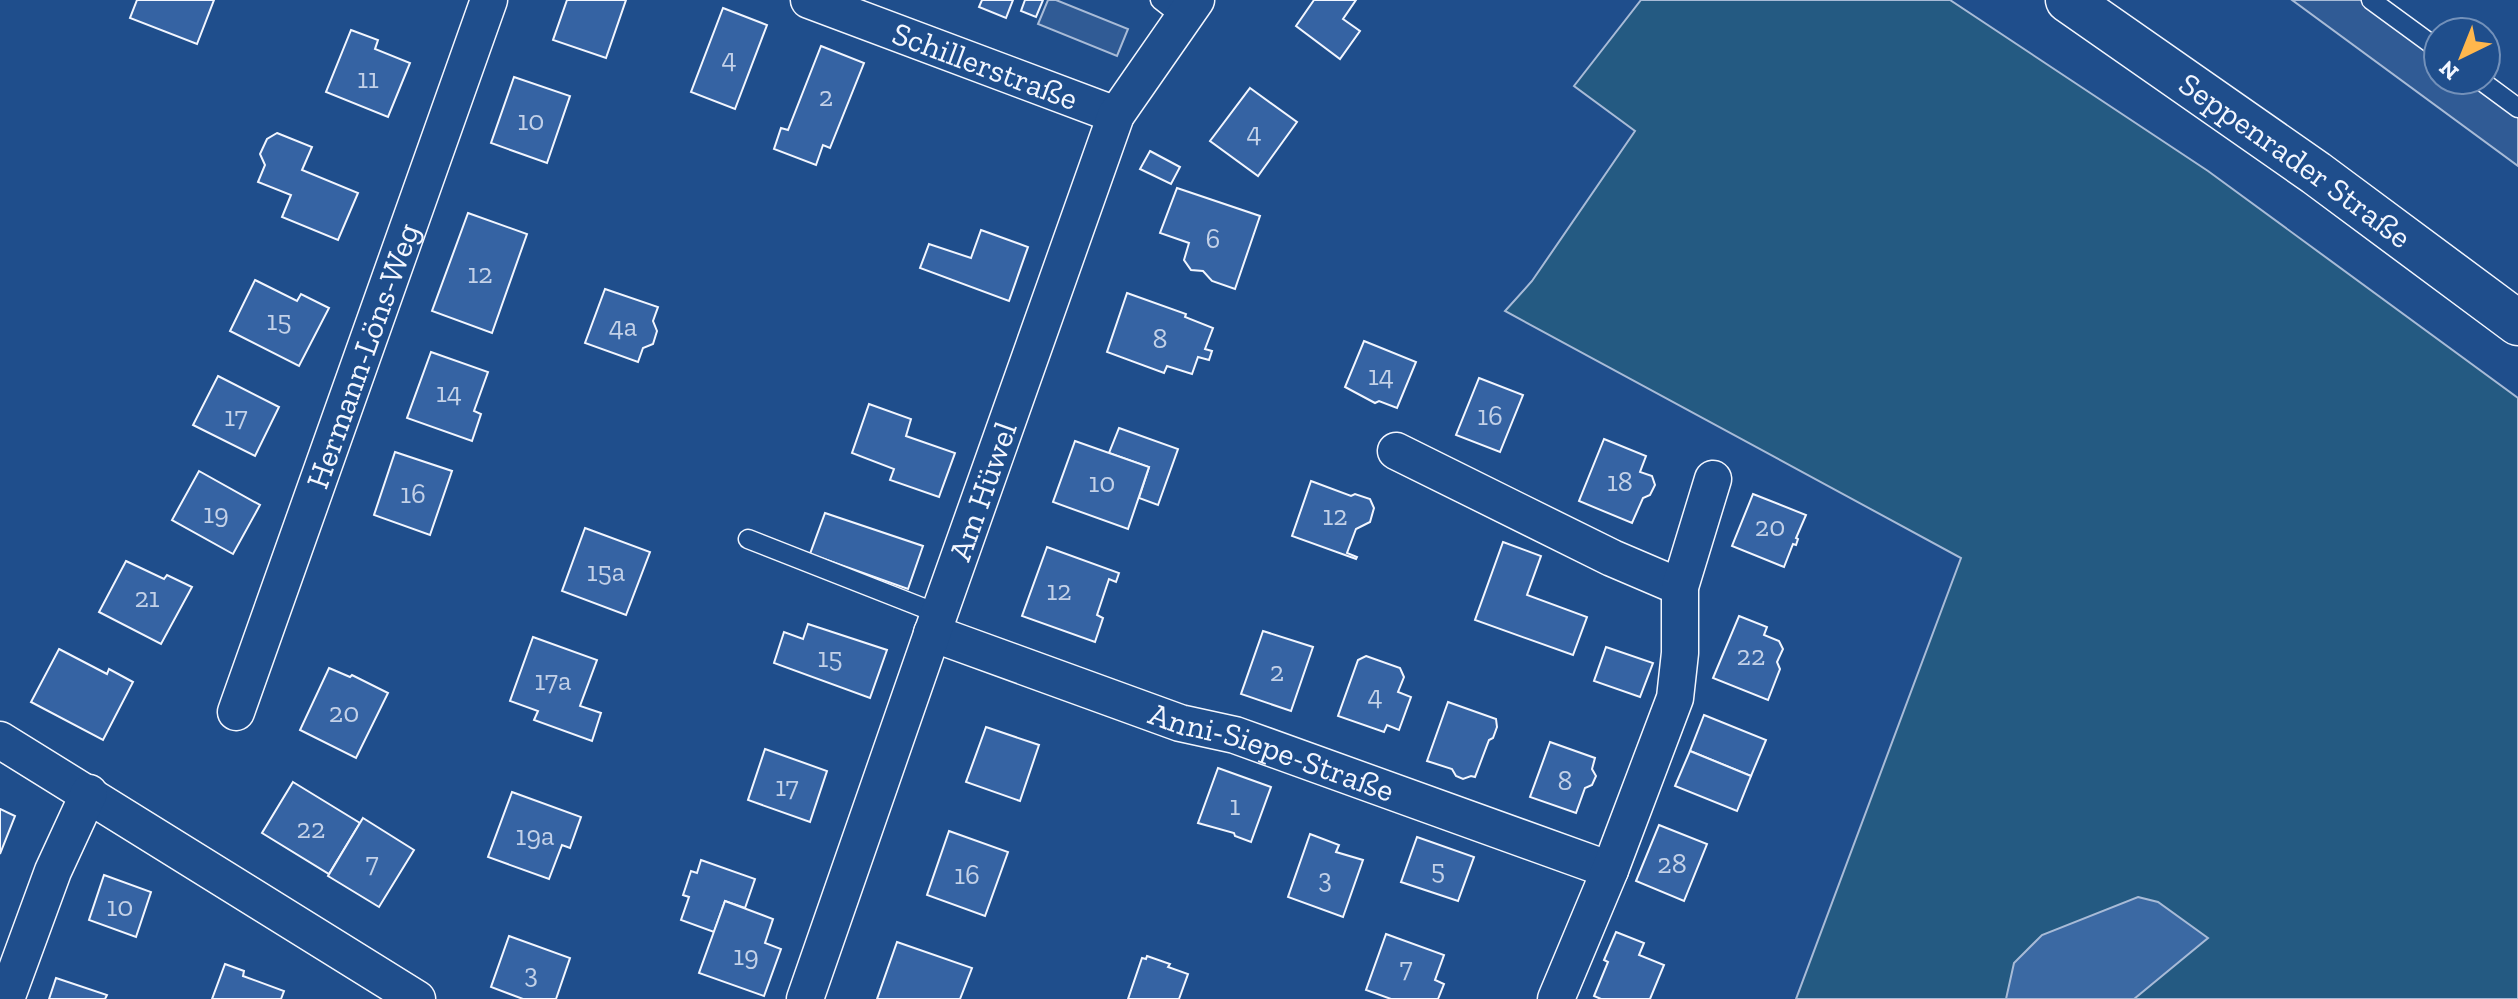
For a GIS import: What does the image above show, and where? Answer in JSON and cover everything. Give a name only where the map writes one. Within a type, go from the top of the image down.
[{"type":"main road","name":"Seppenrader Straße","points":[[2068,0],[2328,183],[2518,323]]},
{"type":"street","name":"Hermann-Löns-Weg","points":[[236,712],[489,0]]},
{"type":"street","name":"Schillerstraße","points":[[809,0],[1116,115]]},
{"type":"street","name":"Am Hüwel","points":[[805,999],[1116,115],[1180,6]]},
{"type":"street","points":[[1396,451],[1612,558],[1680,587]]},
{"type":"street","points":[[1556,999],[1610,870],[1675,698],[1680,653],[1680,587],[1713,479]]},
{"type":"street","name":"Anni-Siepe-Straße","points":[[935,624],[1180,723],[1235,735],[1610,870]]},
{"type":"street","points":[[0,740],[417,999]]},
{"type":"street","points":[[6,999],[53,871],[89,793]]},
{"type":"lane","points":[[2371,0],[2422,37]]},
{"type":"lane","points":[[2502,96],[2518,108]]},
{"type":"lane","points":[[748,539],[935,624]]},
{"type":"shaded area","points":[[1048,0],[1056,0],[1128,29],[1117,56],[1038,24]]},
{"type":"shaded area","points":[[1641,0],[1950,0],[2208,171],[2518,398],[2518,999],[1796,999],[1961,558],[1505,311],[1532,281],[1635,131],[1574,86]]},
{"type":"shaded area","points":[[2292,0],[2371,0],[2422,37],[2422,95]]},
{"type":"shaded area","points":[[2423,96],[2502,96],[2518,108],[2518,166]]},
{"type":"shaded area","points":[[2138,897],[2158,902],[2208,938],[2134,999],[2006,999],[2014,963],[2042,935]]},
{"type":"building","points":[[137,0],[214,0],[197,44],[130,18]]},
{"type":"building","points":[[567,0],[626,0],[606,58],[553,40]]},
{"type":"building","points":[[982,0],[1013,0],[1006,18],[979,7]]},
{"type":"building","points":[[1025,0],[1043,0],[1036,17],[1021,11]]},
{"type":"building","points":[[1314,0],[1356,0],[1343,19],[1360,31],[1340,59],[1296,26]]},
{"type":"building","points":[[723,8],[767,25],[735,109],[691,92]]},
{"type":"building","points":[[351,30],[378,40],[375,49],[410,63],[388,117],[326,92]]},
{"type":"building","points":[[821,46],[864,63],[830,148],[823,145],[816,165],[774,149],[781,128],[788,130]]},
{"type":"building","points":[[514,77],[570,96],[547,163],[491,143]]},
{"type":"building","points":[[1250,88],[1297,122],[1258,176],[1210,141]]},
{"type":"building","points":[[277,133],[312,147],[302,170],[358,193],[338,240],[282,217],[291,195],[258,182],[265,165],[260,154],[267,139]]},
{"type":"building","points":[[1150,151],[1180,167],[1171,184],[1140,169]]},
{"type":"building","points":[[1177,188],[1260,216],[1235,289],[1212,281],[1203,271],[1191,270],[1184,260],[1189,243],[1160,233]]},
{"type":"building","points":[[468,213],[527,234],[492,333],[432,311]]},
{"type":"building","points":[[981,230],[1028,247],[1009,301],[920,268],[929,244],[971,258]]},
{"type":"building","points":[[255,280],[297,301],[301,294],[329,308],[299,366],[230,331]]},
{"type":"building","points":[[605,289],[658,307],[653,321],[657,331],[653,344],[643,348],[638,362],[585,343]]},
{"type":"building","points":[[1127,293],[1186,314],[1185,317],[1213,328],[1205,349],[1212,351],[1209,360],[1198,357],[1192,374],[1167,366],[1164,373],[1107,352]]},
{"type":"building","points":[[1364,341],[1416,362],[1397,408],[1379,401],[1375,403],[1345,387]]},
{"type":"building","points":[[431,352],[488,372],[474,411],[481,414],[472,441],[407,418]]},
{"type":"building","points":[[218,376],[279,407],[255,456],[193,425]]},
{"type":"building","points":[[1479,378],[1523,395],[1500,452],[1456,435]]},
{"type":"building","points":[[869,404],[911,419],[906,436],[955,453],[939,497],[890,480],[894,469],[852,453]]},
{"type":"building","points":[[1119,428],[1178,449],[1158,505],[1139,498],[1149,467],[1109,453]]},
{"type":"building","points":[[1604,439],[1646,456],[1640,472],[1652,476],[1655,485],[1650,495],[1643,498],[1632,523],[1579,501]]},
{"type":"building","points":[[1075,441],[1149,467],[1128,529],[1053,502]]},
{"type":"building","points":[[395,452],[452,471],[430,535],[374,515]]},
{"type":"building","points":[[199,471],[260,505],[233,554],[172,520]]},
{"type":"building","points":[[1311,481],[1351,496],[1355,494],[1370,499],[1374,508],[1370,522],[1356,529],[1347,553],[1356,559],[1292,536]]},
{"type":"building","points":[[1753,494],[1806,515],[1796,545],[1793,544],[1784,567],[1732,546]]},
{"type":"building","points":[[825,513],[923,546],[908,589],[810,554]]},
{"type":"building","points":[[585,528],[650,552],[626,615],[562,591]]},
{"type":"building","points":[[1503,542],[1541,556],[1527,595],[1587,617],[1573,655],[1475,620]]},
{"type":"building","points":[[1047,547],[1119,573],[1116,582],[1109,579],[1097,615],[1103,618],[1095,642],[1022,616]]},
{"type":"building","points":[[126,561],[164,579],[167,575],[192,587],[161,644],[99,612]]},
{"type":"building","points":[[1739,616],[1767,627],[1764,635],[1779,641],[1783,649],[1777,662],[1780,669],[1768,700],[1713,678]]},
{"type":"building","points":[[808,624],[887,650],[870,698],[774,663],[784,632],[803,639]]},
{"type":"building","points":[[1263,631],[1313,647],[1291,711],[1241,694]]},
{"type":"building","points":[[533,637],[597,660],[580,706],[601,713],[592,741],[534,720],[538,711],[510,701]]},
{"type":"building","points":[[1606,647],[1653,663],[1640,697],[1594,681]]},
{"type":"building","points":[[59,649],[107,674],[109,669],[133,682],[103,740],[31,702]]},
{"type":"building","points":[[1366,656],[1400,668],[1404,677],[1398,692],[1411,697],[1399,730],[1387,725],[1384,732],[1338,716],[1358,660]]},
{"type":"building","points":[[329,668],[350,677],[352,675],[388,693],[356,758],[300,730]]},
{"type":"building","points":[[1448,702],[1496,719],[1497,727],[1475,777],[1463,779],[1456,776],[1452,769],[1427,761]]},
{"type":"building","points":[[1704,715],[1766,740],[1751,776],[1690,751]]},
{"type":"building","points":[[986,727],[1039,745],[1020,801],[966,782]]},
{"type":"building","points":[[1550,742],[1595,758],[1592,769],[1596,776],[1592,785],[1585,788],[1576,813],[1530,797]]},
{"type":"building","points":[[765,749],[827,771],[810,822],[748,800]]},
{"type":"building","points":[[1690,751],[1751,776],[1737,811],[1675,786]]},
{"type":"building","points":[[1218,768],[1271,787],[1251,842],[1234,833],[1198,823]]},
{"type":"building","points":[[293,782],[360,823],[329,874],[262,833]]},
{"type":"building","points":[[512,792],[581,817],[570,848],[562,845],[549,879],[488,857]]},
{"type":"building","points":[[0,809],[15,816],[0,854]]},
{"type":"building","points":[[363,818],[414,850],[379,907],[328,876]]},
{"type":"building","points":[[1659,825],[1707,844],[1684,901],[1636,881]]},
{"type":"building","points":[[949,831],[1008,852],[985,916],[927,895]]},
{"type":"building","points":[[1310,834],[1339,845],[1336,852],[1363,860],[1343,917],[1288,897]]},
{"type":"building","points":[[1417,837],[1474,857],[1458,901],[1401,882]]},
{"type":"building","points":[[701,860],[755,879],[745,908],[725,901],[714,932],[681,920],[689,897],[683,895],[691,871],[697,873]]},
{"type":"building","points":[[104,875],[151,892],[136,937],[89,920]]},
{"type":"building","points":[[725,901],[773,919],[765,943],[781,949],[764,996],[699,973]]},
{"type":"building","points":[[1616,932],[1644,943],[1639,955],[1664,965],[1650,999],[1601,999],[1594,996]]},
{"type":"building","points":[[1386,934],[1444,955],[1435,980],[1444,984],[1438,999],[1391,999],[1366,990]]},
{"type":"building","points":[[509,936],[570,958],[556,999],[523,999],[491,987]]},
{"type":"building","points":[[897,942],[972,968],[960,999],[877,999]]},
{"type":"building","points":[[1147,956],[1188,974],[1179,999],[1128,999],[1142,958],[1146,959]]},
{"type":"building","points":[[225,964],[244,971],[243,976],[284,991],[281,999],[212,999]]},
{"type":"building","points":[[56,978],[107,995],[105,999],[49,999]]}]
